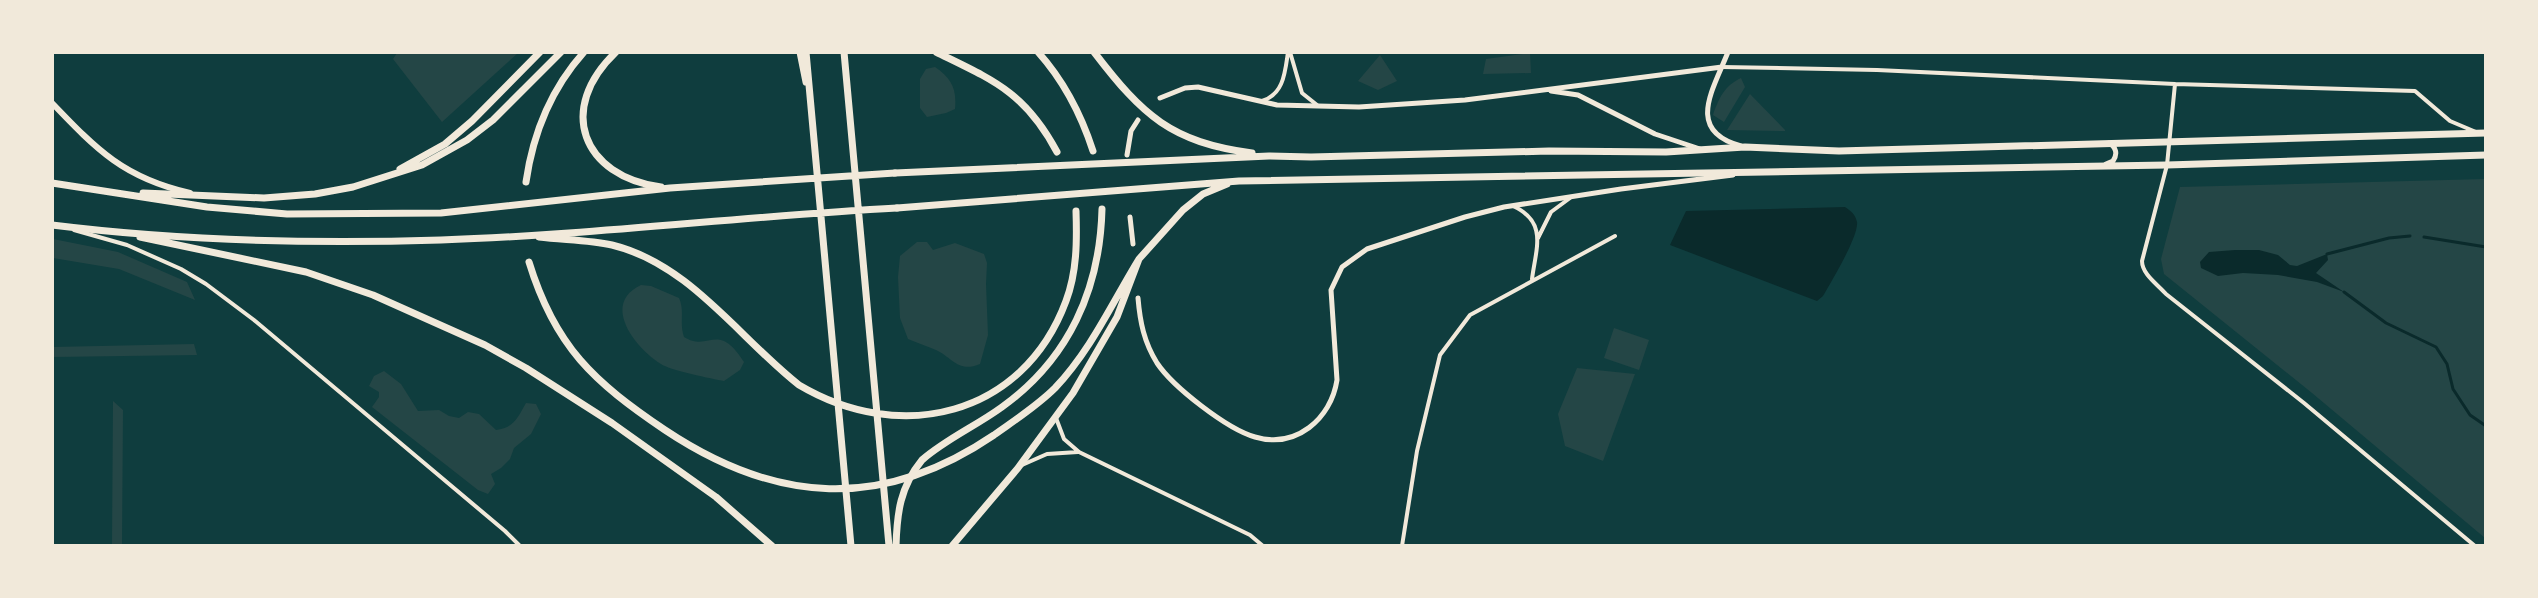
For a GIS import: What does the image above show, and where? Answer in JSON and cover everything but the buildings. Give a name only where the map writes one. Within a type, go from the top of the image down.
[{"type":"main road","points":[[386,177],[445,144],[472,121],[540,52]]},
{"type":"main road","points":[[104,192],[264,198],[315,194],[353,187],[386,177],[422,165],[467,140],[493,120],[561,52]]},
{"type":"main road","points":[[526,182],[533,142],[544,114],[563,80],[584,52]]},
{"type":"main road","points":[[616,52],[597,72],[587,89],[583,103],[586,135],[601,160],[619,175],[639,184],[670,188]]},
{"type":"main road","points":[[800,52],[809,95]]},
{"type":"main road","points":[[806,52],[851,546]]},
{"type":"main road","points":[[844,52],[889,546]]},
{"type":"main road","points":[[936,52],[979,71],[1005,88],[1032,114],[1057,152]]},
{"type":"main road","points":[[1038,52],[1068,92],[1082,120],[1093,151]]},
{"type":"main road","points":[[1094,52],[1130,97],[1150,115],[1177,133],[1202,144],[1269,156]]},
{"type":"main road","points":[[52,104],[99,150],[121,167],[166,188],[205,196]]},
{"type":"main road","points":[[52,183],[207,207],[287,214],[441,213],[670,188],[883,173],[1269,156],[1702,150],[1745,147],[1839,151],[2482,133]]},
{"type":"main road","points":[[53,225],[120,233],[217,239],[441,240],[886,209],[1239,181],[2167,165],[2486,155]]},
{"type":"main road","points":[[530,262],[538,290],[550,318],[569,348],[595,378],[625,403],[711,458],[749,475],[774,482],[824,489],[866,487],[921,474],[984,442],[1042,400],[1082,354],[1139,259],[1170,222],[1203,194],[1239,181]]},
{"type":"main road","points":[[896,546],[897,516],[901,495],[921,460],[1023,391],[1052,361],[1071,333],[1095,275],[1101,243],[1102,209]]},
{"type":"main road","points":[[518,235],[612,245],[660,265],[688,284],[784,373],[805,389],[850,409],[888,417],[916,417],[950,410],[985,396],[1013,377],[1038,351],[1060,314],[1070,288],[1076,255],[1076,211]]},
{"type":"main road","points":[[120,233],[306,272],[373,295],[485,345],[526,368],[612,423],[716,497],[772,546]]},
{"type":"main road","points":[[952,546],[1018,468],[1056,418],[1103,343],[1125,298],[1139,259]]},
{"type":"street","points":[[1258,102],[1268,99],[1280,87],[1285,77],[1289,52]]},
{"type":"street","points":[[1289,52],[1302,93],[1323,108]]},
{"type":"street","points":[[1728,52],[1708,107],[1707,120],[1712,131],[1719,138],[1745,147]]},
{"type":"street","points":[[1160,98],[1173,92],[1198,87],[1258,102],[1323,108],[1412,104],[1528,92],[1722,67],[1877,70],[2175,84],[2415,91],[2450,121],[2482,133]]},
{"type":"street","points":[[2175,84],[2167,165],[2142,267],[2166,294],[2304,403],[2475,546]]},
{"type":"street","points":[[1528,92],[1555,91],[1578,95],[1655,134],[1702,150]]},
{"type":"street","points":[[1126,155],[1131,131],[1138,120]]},
{"type":"street","points":[[2104,142],[2112,145],[2116,154],[2113,161],[2105,165]]},
{"type":"street","points":[[1138,298],[1140,325],[1148,347],[1170,379],[1212,412],[1253,437],[1280,440],[1294,437],[1320,419],[1335,393],[1337,363],[1331,300],[1335,278],[1342,267],[1367,249],[1466,217],[1513,206],[1756,172]]},
{"type":"street","points":[[1532,280],[1538,239],[1551,212],[1560,203],[1575,196]]},
{"type":"street","points":[[1513,206],[1531,216],[1538,239]]},
{"type":"street","points":[[1130,217],[1132,244]]},
{"type":"street","points":[[53,225],[127,245],[181,269],[206,284],[254,320],[520,546]]},
{"type":"street","points":[[1402,546],[1419,442],[1440,355],[1470,315],[1615,236]]},
{"type":"street","points":[[1056,418],[1064,439],[1079,452],[1250,535],[1263,546]]},
{"type":"street","points":[[1018,468],[1047,454],[1079,452]]},
{"type":"shaded area","points":[[397,53],[518,53],[442,122],[393,59]]},
{"type":"shaded area","points":[[1530,53],[1531,73],[1483,74],[1486,59]]},
{"type":"shaded area","points":[[1380,55],[1397,81],[1378,90],[1358,81]]},
{"type":"shaded area","points":[[935,67],[952,84],[955,109],[927,117],[920,108],[920,79],[926,69]]},
{"type":"shaded area","points":[[1741,78],[1745,87],[1724,122],[1713,115],[1715,109],[1726,89]]},
{"type":"shaded area","points":[[1750,94],[1785,130],[1785,131],[1727,130]]},
{"type":"shaded area","points":[[2485,179],[2485,538],[2312,393],[2164,274],[2161,259],[2180,187]]},
{"type":"shaded area","points":[[1845,207],[1851,211],[1857,222],[1854,238],[1823,296],[1817,301],[1670,245],[1686,211]]},
{"type":"shaded area","points":[[53,239],[118,252],[187,282],[195,300],[119,269],[53,258]]},
{"type":"shaded area","points":[[917,242],[927,242],[933,250],[955,243],[984,254],[987,263],[988,335],[980,364],[961,366],[942,353],[908,339],[900,318],[898,277],[900,256]]},
{"type":"shaded area","points":[[2259,250],[2278,255],[2290,265],[2297,266],[2327,254],[2328,260],[2316,273],[2344,292],[2317,282],[2278,275],[2243,273],[2218,276],[2201,268],[2200,262],[2209,252]]},
{"type":"shaded area","points":[[641,285],[651,286],[679,298],[684,337],[693,341],[720,340],[727,343],[744,362],[740,370],[724,381],[673,369],[651,357],[633,337],[626,326],[623,314],[623,303],[629,293]]},
{"type":"shaded area","points":[[1614,328],[1649,340],[1639,370],[1604,358]]},
{"type":"shaded area","points":[[194,344],[197,355],[53,357],[53,347]]},
{"type":"shaded area","points":[[1577,368],[1635,374],[1603,461],[1565,446],[1558,414]]},
{"type":"shaded area","points":[[384,371],[401,384],[418,411],[439,410],[449,416],[459,418],[468,412],[479,414],[496,430],[511,424],[526,403],[536,404],[541,414],[531,434],[514,448],[510,459],[501,468],[491,474],[495,484],[488,494],[478,490],[372,407],[379,397],[379,392],[369,386],[374,376]]},
{"type":"shaded area","points":[[113,401],[123,410],[122,545],[112,545]]},
{"type":"waterway","points":[[2327,254],[2389,238],[2410,236]]},
{"type":"waterway","points":[[2424,237],[2486,247]]},
{"type":"waterway","points":[[2344,292],[2386,323],[2436,347],[2447,364],[2453,389],[2470,415],[2486,426]]}]
